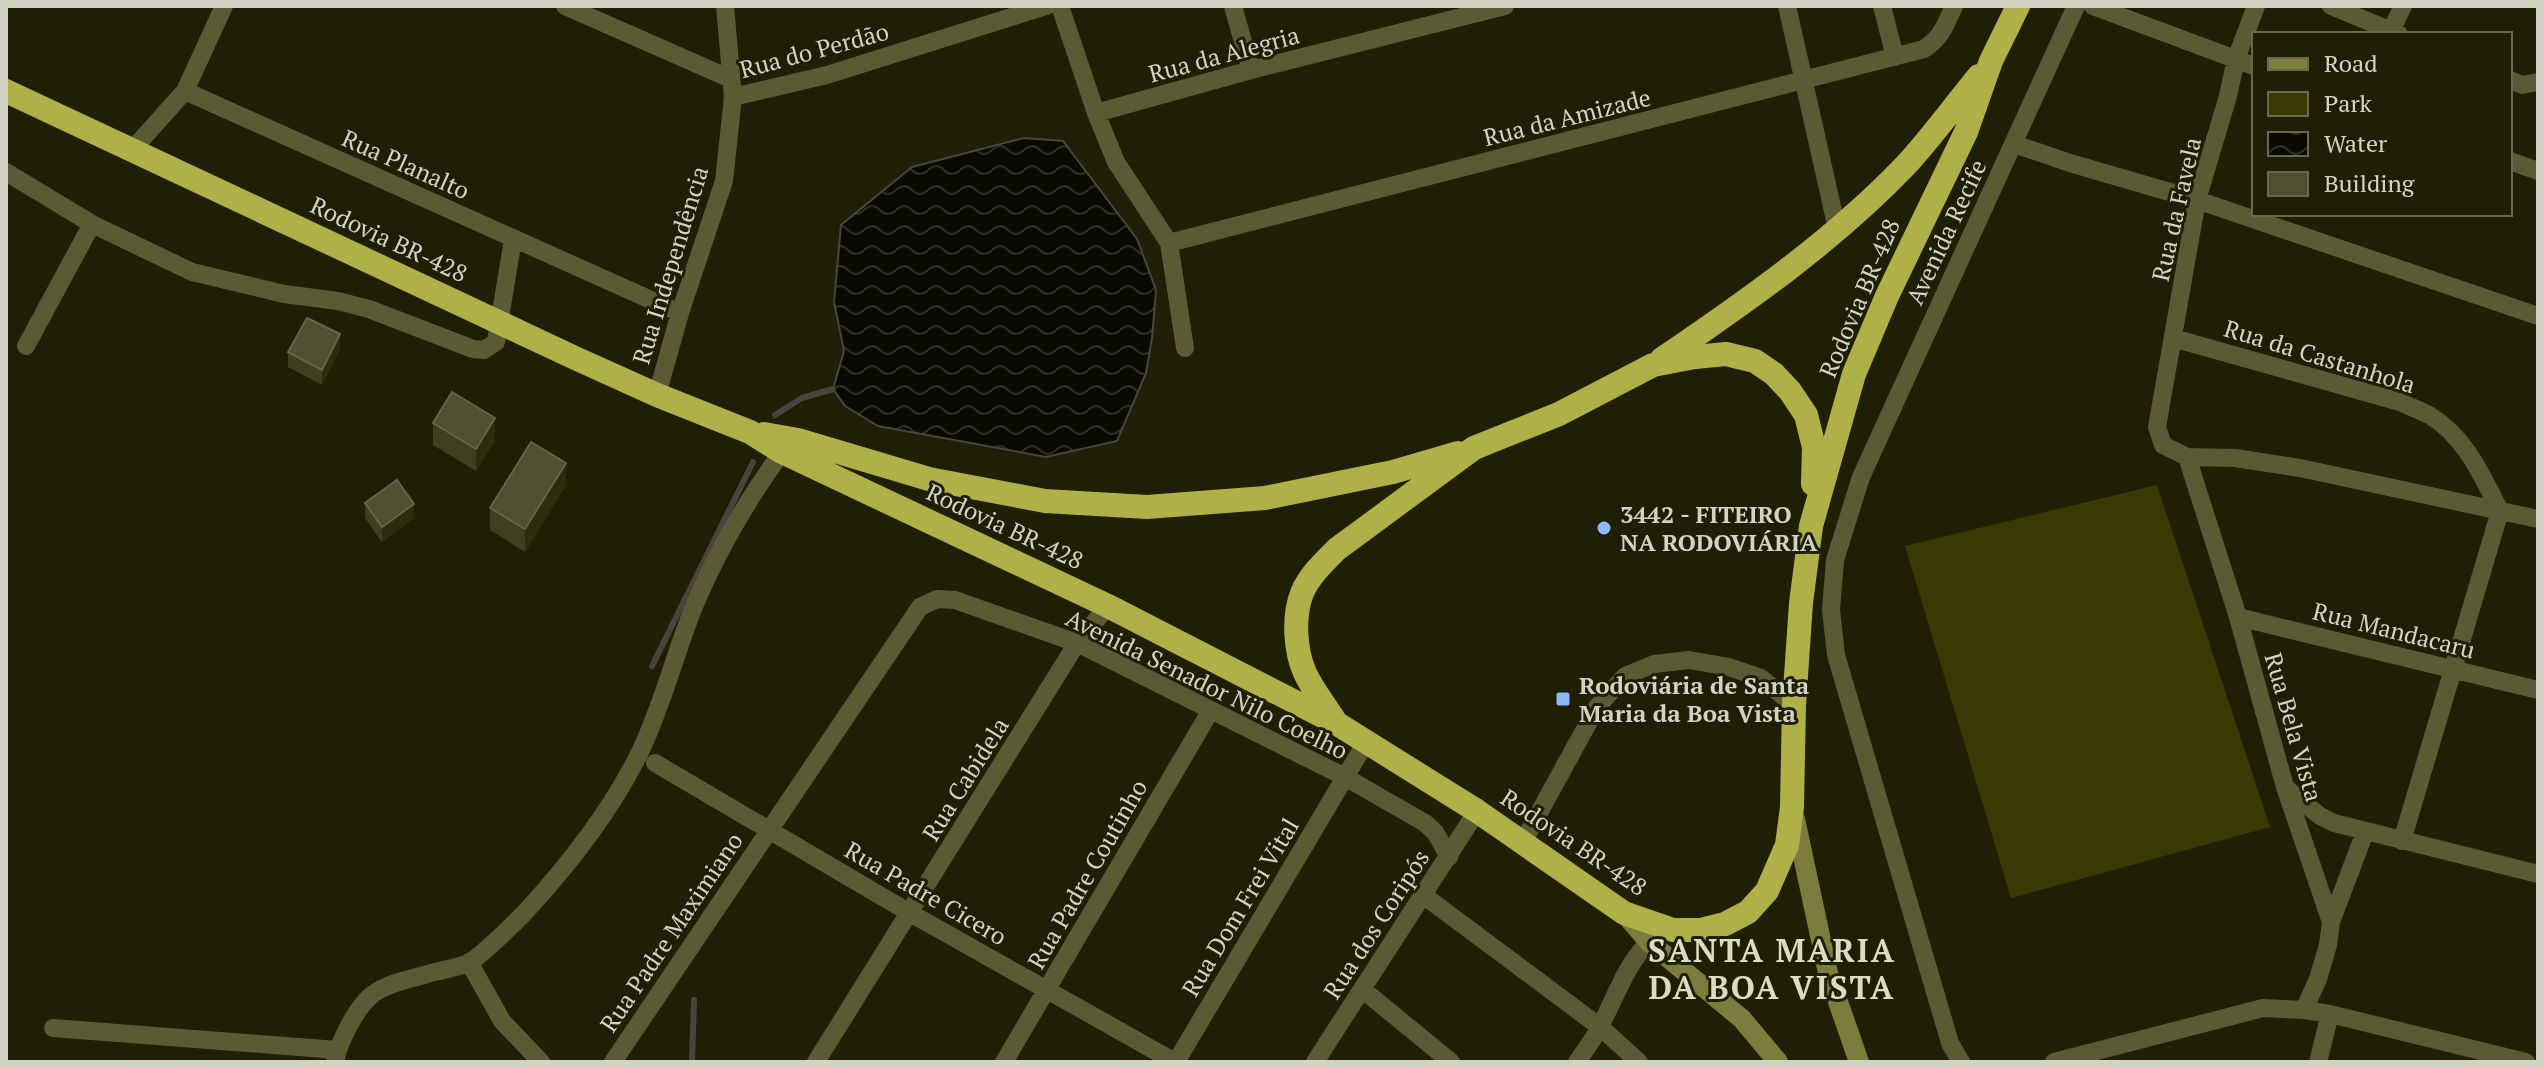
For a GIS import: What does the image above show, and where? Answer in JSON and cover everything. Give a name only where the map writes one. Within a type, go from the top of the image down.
[{"type":"highway","name":"Rodovia BR-428","points":[[6,91],[657,395],[750,432],[782,452],[1108,606],[1336,723],[1477,811],[1624,913],[1673,930],[1701,930],[1725,924],[1748,912],[1767,891],[1787,845],[1792,807],[1794,705],[1801,603],[1811,526],[1854,374],[1887,296],[1966,132],[1991,61],[2018,6]]},
{"type":"highway","name":"Rodovia BR-428","points":[[1653,365],[1754,297],[1837,229],[1906,165],[1991,61]]},
{"type":"highway","points":[[1336,723],[1304,672],[1298,646],[1296,620],[1302,593],[1320,566],[1337,549],[1474,448],[1559,414],[1653,365],[1726,354],[1755,361],[1774,374],[1806,415],[1814,447],[1811,526]]},
{"type":"highway","name":"Rodovia BR-428","points":[[750,432],[798,440],[943,482],[1045,501],[1147,507],[1265,498],[1393,472],[1474,448]]},
{"type":"main road","points":[[1792,807],[1828,973],[1859,1062]]},
{"type":"main road","points":[[1624,913],[1649,942],[1742,1019],[1778,1062]]},
{"type":"street","points":[[132,150],[185,91],[224,6]]},
{"type":"street","points":[[565,6],[732,88]]},
{"type":"street","name":"Rua Independência","points":[[657,395],[680,313],[724,181],[732,88],[725,6]]},
{"type":"street","name":"Rua do Perdão","points":[[732,88],[827,75],[1046,6]]},
{"type":"street","points":[[1060,6],[1116,162],[1169,243],[1185,348]]},
{"type":"street","points":[[1233,6],[1251,70]]},
{"type":"street","name":"Rua da Alegria","points":[[1096,113],[1505,6]]},
{"type":"street","points":[[1787,6],[1837,229]]},
{"type":"street","points":[[1882,6],[1895,57]]},
{"type":"street","name":"Rua da Amizade","points":[[1169,243],[1924,49],[1935,41],[1954,6]]},
{"type":"street","name":"Avenida Recife","points":[[1961,1062],[1950,1043],[1836,655],[1831,610],[1835,560],[1861,477],[2076,6]]},
{"type":"street","points":[[2093,6],[2245,63]]},
{"type":"street","name":"Rua da Favela","points":[[2187,457],[2163,445],[2157,427],[2197,200],[2228,96],[2245,63],[2256,6]]},
{"type":"street","points":[[2331,6],[2395,32],[2403,6]]},
{"type":"street","points":[[2512,81],[2522,85],[2538,82]]},
{"type":"street","name":"Rua Planalto","points":[[185,91],[680,313]]},
{"type":"street","points":[[2014,144],[2197,200],[2538,316]]},
{"type":"street","points":[[2512,162],[2538,171]]},
{"type":"street","points":[[6,172],[92,224],[192,272],[284,294],[338,301],[369,309],[473,349],[484,350],[496,342],[513,239]]},
{"type":"street","points":[[26,346],[92,224]]},
{"type":"street","name":"Rua da Castanhola","points":[[2173,338],[2400,402],[2431,416],[2456,437],[2476,462],[2500,511]]},
{"type":"street","points":[[53,1028],[336,1056],[352,1021],[372,995],[400,982],[469,962],[525,913],[559,874],[623,783],[655,719],[694,606],[714,562],[749,498],[782,452]]},
{"type":"street","points":[[2187,457],[2235,458],[2300,468],[2538,519]]},
{"type":"street","name":"Rua Bela Vista","points":[[2187,457],[2238,617],[2285,787],[2331,922]]},
{"type":"street","points":[[2402,841],[2500,511]]},
{"type":"street","name":"Avenida Senador Nilo Coelho","points":[[920,607],[937,599],[955,600],[1077,643],[1345,777],[1425,823],[1435,832],[1449,857]]},
{"type":"street","name":"Rua Cabidela","points":[[816,1062],[1077,643],[1108,606]]},
{"type":"street","name":"Rua Padre Maximiano","points":[[613,1062],[920,607]]},
{"type":"street","name":"Rua Mandacaru","points":[[2238,617],[2538,690]]},
{"type":"street","points":[[1523,842],[1597,707],[1625,676],[1654,664],[1689,660],[1729,667],[1761,678],[1794,705]]},
{"type":"street","name":"Rua Padre Coutinho","points":[[1004,1062],[1211,710]]},
{"type":"street","name":"Rua Dom Frei Vital","points":[[1176,1062],[1366,742]]},
{"type":"street","name":"Rua Padre Cicero","points":[[655,763],[910,913],[1176,1062]]},
{"type":"street","points":[[2285,787],[2320,816],[2334,823],[2538,874]]},
{"type":"street","name":"Rua dos Coripós","points":[[1315,1062],[1477,811]]},
{"type":"street","points":[[2304,1010],[2318,979],[2331,922],[2365,832]]},
{"type":"street","points":[[1423,895],[1600,1027],[1639,1062]]},
{"type":"street","points":[[1577,1062],[1600,1027],[1639,951],[1649,942]]},
{"type":"street","points":[[469,962],[502,1021],[541,1062]]},
{"type":"street","points":[[1362,989],[1451,1062]]},
{"type":"street","points":[[2054,1062],[2263,1008],[2330,1014],[2526,1062]]},
{"type":"street","points":[[2318,1062],[2330,1014]]},
{"type":"green space","points":[[2157,485],[2270,827],[2011,898],[1905,546]]},
{"type":"water","points":[[1024,138],[1063,141],[1137,239],[1156,290],[1146,373],[1117,441],[1046,457],[878,426],[845,406],[833,389],[844,351],[834,302],[841,225],[912,167]]},
{"type":"building","points":[[307,318],[340,334],[322,370],[288,352]]},
{"type":"building","points":[[452,392],[495,418],[476,449],[433,423]]},
{"type":"building","points":[[531,442],[566,463],[525,529],[490,508]]},
{"type":"building","points":[[397,480],[414,504],[382,527],[365,503]]},
{"type":"waterway","points":[[775,415],[802,398],[833,389]]},
{"type":"waterway","points":[[652,666],[753,462]]},
{"type":"waterway","points":[[692,1062],[694,1000]]},
{"type":"place","name":"3442 - FITEIRO NA RODOVIÁRIA","points":[[1604,528]]},
{"type":"place","name":"Rodoviária de Santa Maria da Boa Vista","points":[[1563,699]]},
{"type":"district","name":"SANTA MARIA DA BOA VISTA","points":[[1772,968]]}]
